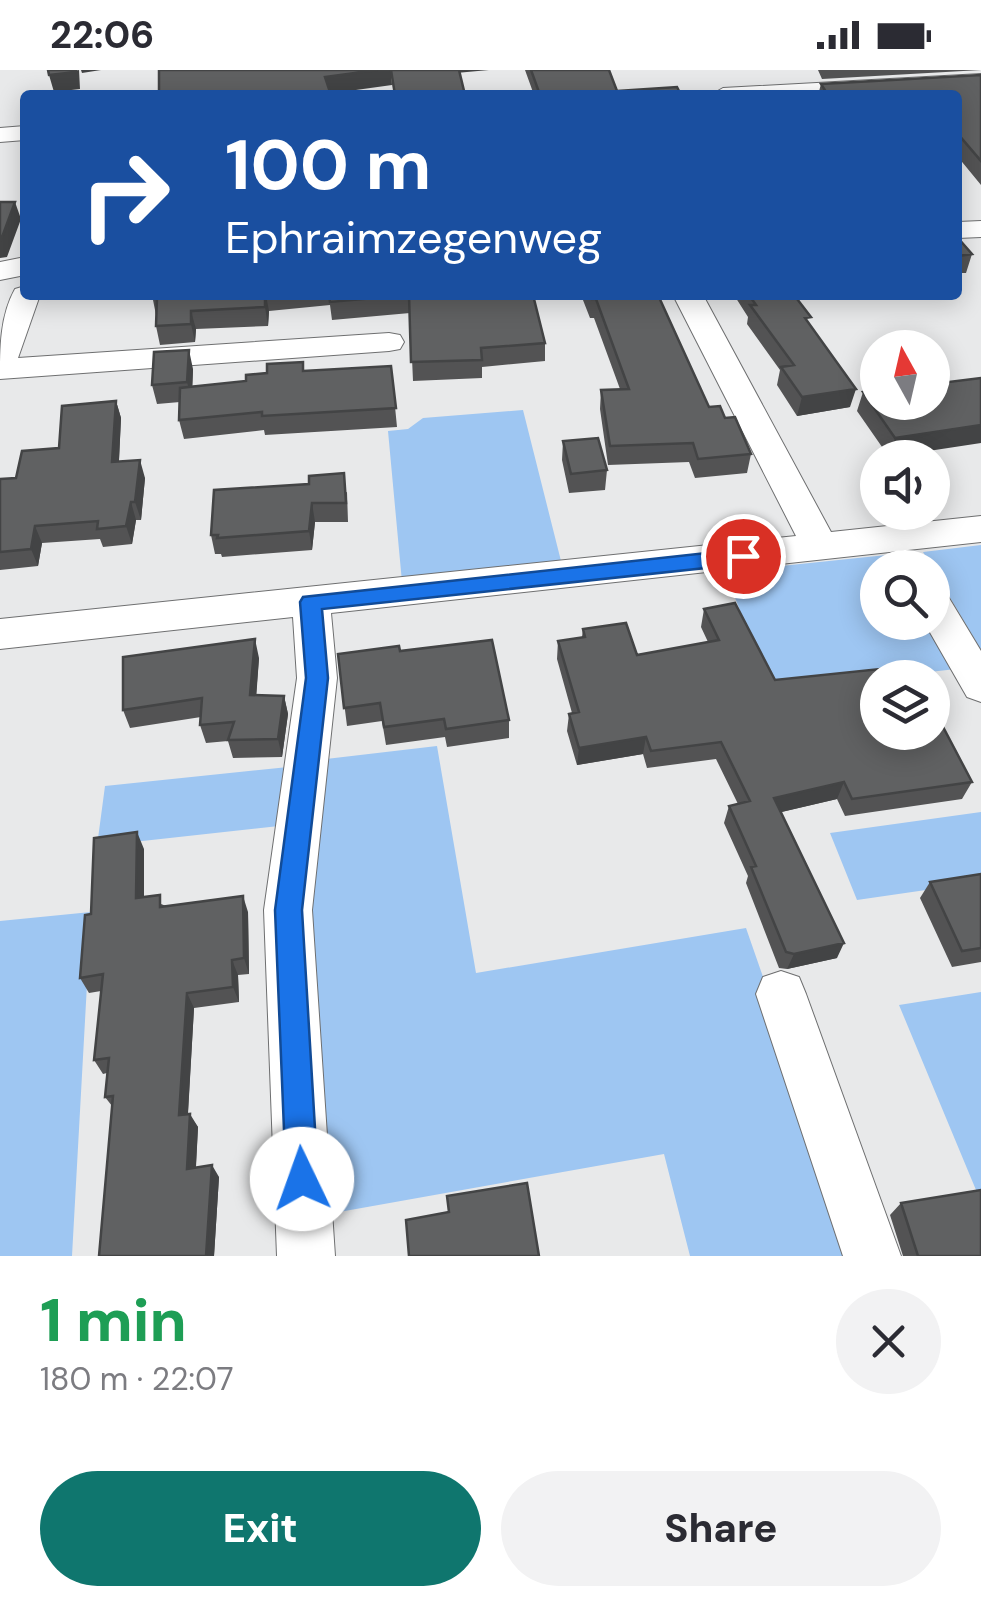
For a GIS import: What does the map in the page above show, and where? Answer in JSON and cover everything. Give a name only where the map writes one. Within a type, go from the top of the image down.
[{"type":"street","points":[[816,90],[981,81]]},
{"type":"street","points":[[20,269],[0,367],[389,342]]},
{"type":"street","points":[[691,300],[821,548]]},
{"type":"street","points":[[916,550],[981,529]]},
{"type":"street","points":[[0,634],[821,548],[860,551]]},
{"type":"street","points":[[306,1256],[288,910],[317,678],[311,602]]},
{"type":"street","points":[[950,633],[981,686]]},
{"type":"street","points":[[781,994],[872,1256]]},
{"type":"shaded area","points":[[523,410],[562,565],[402,582],[388,431],[408,429],[423,418]]},
{"type":"shaded area","points":[[981,545],[981,650],[950,598],[950,550],[940,550]]},
{"type":"shaded area","points":[[860,558],[860,640],[940,640],[956,669],[950,670],[950,660],[860,660],[860,680],[771,690],[725,572]]},
{"type":"shaded area","points":[[437,746],[476,973],[746,928],[860,1256],[690,1256],[664,1154],[328,1214],[307,908],[326,759]]},
{"type":"shaded area","points":[[298,766],[288,825],[97,846],[105,786]]},
{"type":"shaded area","points":[[981,812],[981,882],[857,900],[830,833]]},
{"type":"shaded area","points":[[91,912],[72,1256],[0,1256],[0,921]]},
{"type":"shaded area","points":[[981,992],[981,1202],[899,1005]]},
{"type":"building","points":[[48,70],[76,70],[76,72],[49,75]]},
{"type":"building","points":[[159,70],[377,70],[325,77],[329,90],[159,90]]},
{"type":"building","points":[[391,70],[459,70],[464,90],[394,90]]},
{"type":"building","points":[[531,70],[609,70],[617,90],[538,90]]},
{"type":"building","points":[[981,75],[981,161],[962,139],[962,90],[825,90],[821,84]]},
{"type":"building","points":[[677,87],[678,90],[632,90]]},
{"type":"building","points":[[0,202],[15,202],[1,240],[0,240]]},
{"type":"building","points":[[962,243],[972,254],[962,255]]},
{"type":"building","points":[[157,300],[265,300],[265,307],[191,311],[191,324],[156,326]]},
{"type":"building","points":[[409,300],[534,300],[545,343],[481,348],[482,360],[411,362]]},
{"type":"building","points":[[596,300],[660,300],[709,407],[720,406],[725,418],[735,417],[751,454],[698,459],[693,443],[610,446],[601,390],[629,389]]},
{"type":"building","points":[[752,300],[798,300],[811,317],[805,318],[856,389],[802,397],[781,367],[794,365],[750,305],[756,305]]},
{"type":"building","points":[[189,350],[187,382],[152,385],[154,352]]},
{"type":"building","points":[[303,362],[303,371],[391,366],[396,408],[262,416],[262,412],[179,420],[180,388],[246,381],[246,375],[267,373],[267,364]]},
{"type":"building","points":[[981,378],[981,425],[895,438],[882,420],[950,420],[950,382]]},
{"type":"building","points":[[116,401],[112,462],[140,460],[135,502],[131,502],[126,526],[97,529],[98,521],[35,526],[31,549],[0,552],[0,479],[16,478],[22,451],[59,448],[62,406]]},
{"type":"building","points":[[598,438],[607,470],[571,474],[563,441]]},
{"type":"building","points":[[344,473],[346,503],[312,503],[309,531],[217,538],[218,535],[211,535],[214,490],[309,484],[309,476]]},
{"type":"building","points":[[735,603],[775,680],[860,671],[860,750],[950,750],[950,740],[972,782],[852,799],[844,782],[774,798],[844,943],[794,954],[786,952],[751,867],[756,866],[729,806],[750,801],[721,742],[651,751],[646,737],[579,748],[569,714],[579,712],[558,641],[585,637],[583,629],[626,623],[637,655],[719,640],[704,609]]},
{"type":"building","points":[[255,639],[250,695],[284,696],[278,739],[228,740],[234,722],[200,725],[202,698],[123,710],[123,657]]},
{"type":"building","points":[[492,640],[509,720],[446,729],[444,719],[384,727],[380,703],[344,708],[338,654]]},
{"type":"building","points":[[137,832],[136,898],[160,895],[160,907],[243,896],[244,958],[232,960],[233,987],[187,993],[179,1115],[190,1114],[187,1169],[212,1165],[206,1256],[99,1256],[113,1096],[105,1097],[109,1058],[94,1060],[103,974],[80,978],[85,915],[91,914],[94,838]]},
{"type":"building","points":[[981,874],[981,948],[962,951],[930,882]]},
{"type":"building","points":[[527,1183],[539,1256],[409,1256],[406,1220],[449,1212],[447,1196]]},
{"type":"building","points":[[981,1190],[981,1256],[918,1256],[901,1203]]},
{"type":"route","points":[[302,1179],[288,910],[317,678],[311,602],[743,556]]}]
